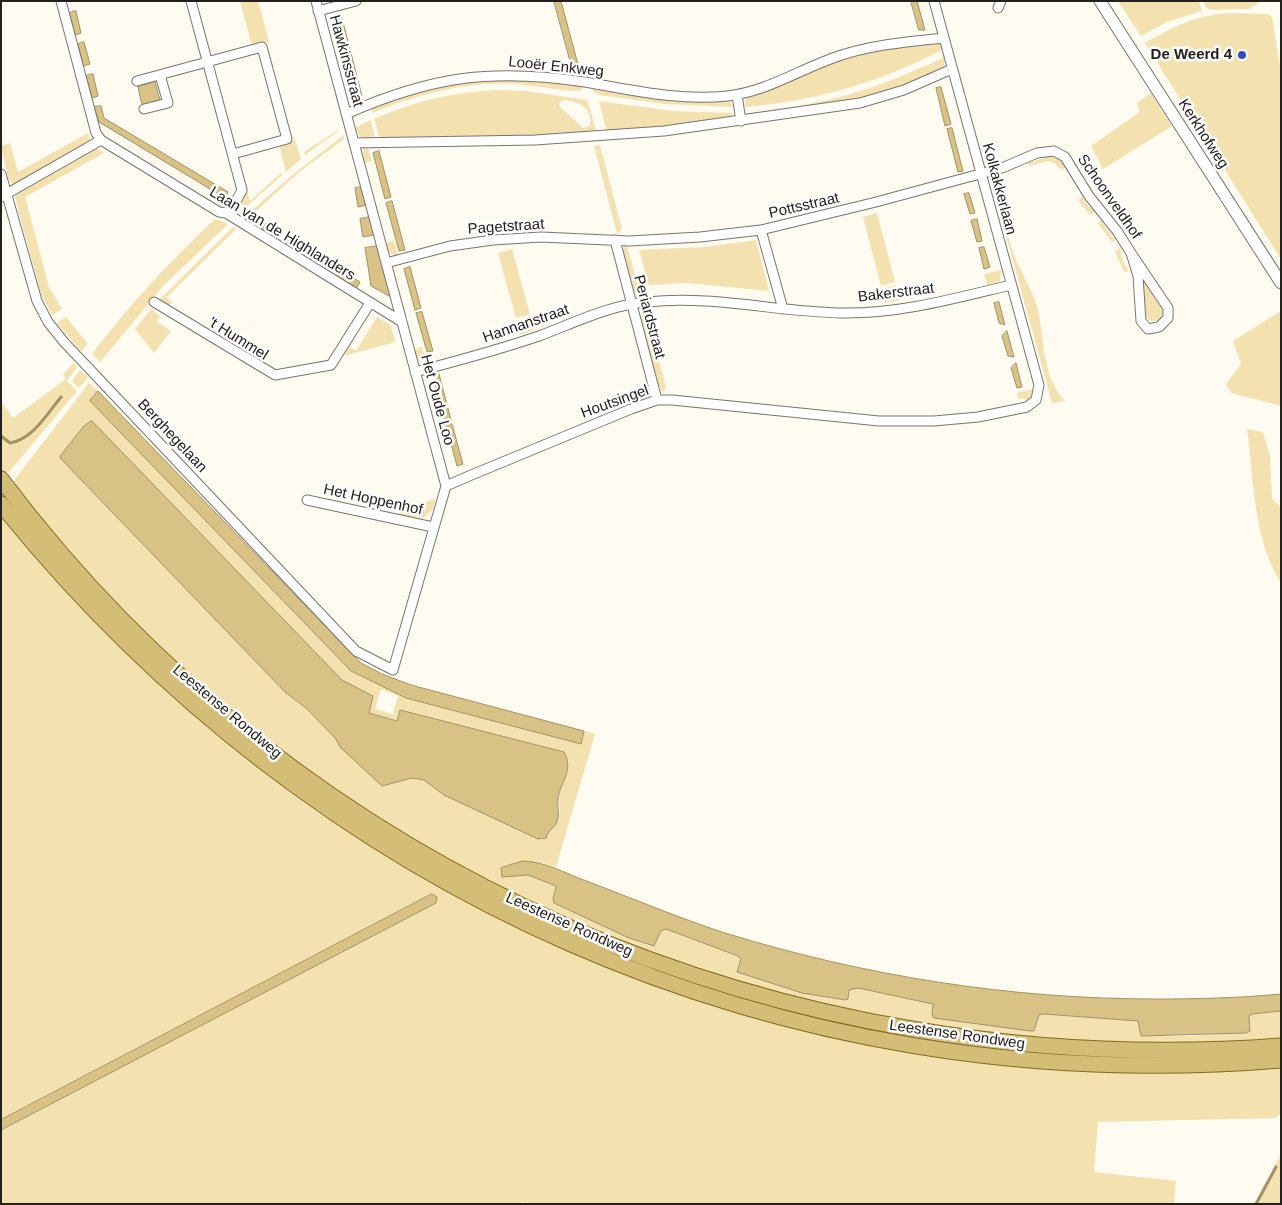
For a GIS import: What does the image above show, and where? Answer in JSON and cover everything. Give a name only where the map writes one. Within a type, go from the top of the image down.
[{"type":"main road","name":"Leestense Rondweg","points":[[1,479],[5,501],[72,588],[133,651],[193,705],[264,764],[352,826],[412,864],[494,908],[571,944],[668,982],[756,1010],[843,1032],[924,1047],[1010,1058],[1106,1065],[1194,1065],[1281,1060]]},
{"type":"main road","name":"Leestense Rondweg","points":[[5,501],[76,570],[143,640],[209,700],[273,752],[338,799],[424,854],[499,895],[582,933],[670,968],[757,995],[843,1017],[922,1032],[1008,1043],[1095,1050],[1192,1050],[1281,1046]]},
{"type":"street","points":[[4,195],[100,140],[96,133],[61,1]]},
{"type":"street","points":[[191,1],[242,190],[235,203],[226,213]]},
{"type":"street","name":"Hawkinsstraat","points":[[316,1],[354,143]]},
{"type":"street","points":[[318,11],[356,1]]},
{"type":"street","name":"Kolkakkerlaan","points":[[934,1],[1039,385]]},
{"type":"street","name":"Kerkhofweg","points":[[1100,1],[1281,284]]},
{"type":"street","name":"Looër Enkweg","points":[[346,114],[379,99],[417,86],[449,79],[486,75],[546,77],[684,98],[738,95],[858,50],[944,38]]},
{"type":"street","points":[[137,81],[262,47],[287,139],[233,154]]},
{"type":"street","points":[[402,322],[354,143],[535,140],[664,131],[860,103],[904,90],[952,70]]},
{"type":"street","points":[[144,109],[168,103],[160,75]]},
{"type":"street","points":[[738,95],[741,121]]},
{"type":"street","name":"Laan van de Highlanders","points":[[100,140],[219,212],[226,213],[402,322]]},
{"type":"street","name":"Schoonveldhof","points":[[981,174],[1046,150],[1058,152],[1065,157],[1089,196],[1117,231],[1168,308],[1168,318],[1158,328],[1148,329],[1141,321],[1138,276],[1131,253]]},
{"type":"street","name":"Berghegelaan","points":[[1,174],[4,195],[37,301],[48,322],[64,342],[356,650],[393,670],[433,527]]},
{"type":"street","name":"Pottsstraat","points":[[629,241],[700,237],[761,230],[981,174]]},
{"type":"street","points":[[761,230],[783,309]]},
{"type":"street","name":"Pagetstraat","points":[[386,263],[450,246],[493,240],[541,237],[629,241]]},
{"type":"street","name":"Periardstraat","points":[[615,240],[657,400]]},
{"type":"street","name":"Bakerstraat","points":[[645,302],[701,300],[783,309],[844,313],[882,311],[940,302],[1011,284]]},
{"type":"street","name":"'t Hummel","points":[[154,302],[270,374],[275,375],[331,365],[370,303]]},
{"type":"street","name":"Hannanstraat","points":[[415,372],[503,348],[610,309],[645,302]]},
{"type":"street","name":"Het Oude Loo","points":[[402,322],[446,486]]},
{"type":"street","name":"Houtsingel","points":[[446,486],[657,400],[879,421],[934,421],[978,417],[1026,407],[1036,400],[1039,385]]},
{"type":"street","points":[[433,527],[446,486]]},
{"type":"street","name":"Het Hoppenhof","points":[[307,500],[433,527]]},
{"type":"shaded area","points":[[240,1],[258,1],[269,42],[252,46]]},
{"type":"shaded area","points":[[554,1],[561,1],[580,72],[573,71]]},
{"type":"shaded area","points":[[911,1],[917,1],[925,30],[919,30]]},
{"type":"shaded area","points":[[1118,1],[1199,1],[1202,11],[1167,22],[1141,36]]},
{"type":"shaded area","points":[[1203,1],[1259,1],[1259,3],[1249,9],[1212,10],[1206,8]]},
{"type":"shaded area","points":[[76,11],[81,33],[75,35],[69,13]]},
{"type":"shaded area","points":[[1229,13],[1268,14],[1272,17],[1281,72],[1281,259],[1145,43],[1195,19]]},
{"type":"shaded area","points":[[341,14],[362,96],[357,97],[335,16]]},
{"type":"shaded area","points":[[84,42],[90,64],[83,66],[78,44]]},
{"type":"shaded area","points":[[935,42],[941,45],[942,50],[918,62],[870,81],[822,95],[744,107],[747,96],[862,52]]},
{"type":"shaded area","points":[[944,57],[944,65],[935,72],[877,94],[793,110],[750,116],[747,113],[800,106],[848,95],[895,79]]},
{"type":"shaded area","points":[[93,74],[98,96],[92,98],[86,76]]},
{"type":"shaded area","points":[[512,78],[584,86],[579,91],[518,84],[462,87],[407,100],[372,113],[371,107],[445,83]]},
{"type":"shaded area","points":[[155,82],[160,100],[142,105],[138,87]]},
{"type":"shaded area","points":[[592,87],[730,100],[733,107],[666,104],[599,95],[594,92]]},
{"type":"shaded area","points":[[941,87],[951,124],[945,126],[936,88]]},
{"type":"shaded area","points":[[482,91],[526,91],[587,100],[597,133],[559,136],[380,139],[374,119],[419,102],[450,95]],"holes":[[[564,100],[580,104],[587,110],[590,126],[583,128],[560,107],[559,103]]]},
{"type":"shaded area","points":[[1151,93],[1172,126],[1103,169],[1091,146],[1140,112],[1137,103]]},
{"type":"shaded area","points":[[599,101],[672,111],[733,113],[728,119],[607,132]]},
{"type":"shaded area","points":[[101,106],[104,118],[228,192],[225,198],[99,122],[94,107]]},
{"type":"shaded area","points":[[371,120],[375,139],[360,137],[355,128]]},
{"type":"shaded area","points":[[952,128],[963,171],[958,172],[947,129]]},
{"type":"shaded area","points":[[338,131],[305,155],[304,152]]},
{"type":"shaded area","points":[[88,133],[91,141],[20,183],[13,184],[8,179],[1,146],[10,143],[18,172]]},
{"type":"shaded area","points":[[344,135],[344,139],[298,173],[254,213],[251,211],[296,172]]},
{"type":"shaded area","points":[[295,140],[301,159],[286,172],[279,144]]},
{"type":"shaded area","points":[[377,145],[378,148],[368,148],[372,161],[364,163],[363,149],[366,146]]},
{"type":"shaded area","points":[[600,145],[622,229],[617,233],[594,146]]},
{"type":"shaded area","points":[[96,147],[104,153],[25,197],[49,287],[62,309],[52,315],[41,294],[14,194]]},
{"type":"shaded area","points":[[379,151],[391,197],[385,199],[373,153]]},
{"type":"shaded area","points":[[1047,155],[1058,158],[1067,167],[1061,170],[1057,165],[1050,162],[1029,166],[1028,163],[1045,158]]},
{"type":"shaded area","points":[[281,173],[282,175],[246,207],[239,203],[247,191],[250,201]]},
{"type":"shaded area","points":[[996,174],[1005,225],[1011,245],[1037,307],[1051,379],[1065,401],[1052,403],[990,177]]},
{"type":"shaded area","points":[[361,187],[366,205],[358,207],[355,188]]},
{"type":"shaded area","points":[[969,193],[975,213],[970,214],[964,194]]},
{"type":"shaded area","points":[[1084,196],[1083,199],[1089,207],[1096,211],[1090,215],[1078,200]]},
{"type":"shaded area","points":[[392,201],[405,250],[399,251],[386,203]]},
{"type":"shaded area","points":[[248,213],[274,229],[270,235],[243,218]]},
{"type":"shaded area","points":[[877,213],[895,282],[881,286],[863,217]]},
{"type":"shaded area","points":[[369,217],[374,235],[363,237],[360,219]]},
{"type":"shaded area","points":[[215,219],[228,224],[164,285],[100,362],[92,354],[120,318],[150,284]]},
{"type":"shaded area","points":[[977,219],[982,241],[977,242],[971,221]]},
{"type":"shaded area","points":[[1103,219],[1102,222],[1113,238],[1117,239],[1112,242],[1098,223]]},
{"type":"shaded area","points":[[233,227],[236,229],[166,298],[172,302],[169,306],[159,300]]},
{"type":"shaded area","points":[[285,236],[315,254],[311,260],[282,242]]},
{"type":"shaded area","points":[[756,240],[769,291],[688,283],[649,285],[639,250],[705,247]]},
{"type":"shaded area","points":[[394,241],[398,256],[389,253],[386,243]]},
{"type":"shaded area","points":[[377,246],[391,297],[371,286],[365,248]]},
{"type":"shaded area","points":[[627,246],[639,289],[633,292],[622,251]]},
{"type":"shaded area","points":[[984,247],[990,267],[984,269],[979,248]]},
{"type":"shaded area","points":[[1121,247],[1123,260],[1130,272],[1124,271],[1115,252]]},
{"type":"shaded area","points":[[512,249],[530,314],[516,318],[498,253]]},
{"type":"shaded area","points":[[410,267],[421,308],[415,310],[404,269]]},
{"type":"shaded area","points":[[339,269],[360,282],[356,289],[335,276]]},
{"type":"shaded area","points":[[1001,270],[1000,281],[987,285],[984,274]]},
{"type":"shaded area","points":[[1144,281],[1163,311],[1161,318],[1155,321],[1150,321],[1144,314]]},
{"type":"shaded area","points":[[896,285],[900,300],[885,303],[882,289]]},
{"type":"shaded area","points":[[999,302],[1005,325],[999,323],[994,303]]},
{"type":"shaded area","points":[[151,309],[160,316],[157,322],[171,331],[154,353],[135,329]]},
{"type":"shaded area","points":[[1281,311],[1281,406],[1231,393],[1226,384],[1241,364],[1233,341]]},
{"type":"shaded area","points":[[422,312],[433,351],[427,352],[416,313]]},
{"type":"shaded area","points":[[646,315],[666,387],[663,392],[656,383],[640,316]]},
{"type":"shaded area","points":[[66,317],[88,344],[81,351],[57,323]]},
{"type":"shaded area","points":[[377,317],[391,326],[395,342],[344,356],[349,347],[356,351]]},
{"type":"shaded area","points":[[531,317],[534,330],[520,335],[516,321]]},
{"type":"shaded area","points":[[1007,331],[1014,357],[1008,356],[1002,336]]},
{"type":"shaded area","points":[[422,347],[427,365],[417,360],[415,349]]},
{"type":"shaded area","points":[[74,363],[77,367],[67,381],[77,391],[9,472],[1,472],[1,401],[13,418],[66,379],[63,374]]},
{"type":"shaded area","points":[[1016,363],[1022,387],[1017,388],[1011,368]]},
{"type":"shaded area","points":[[80,370],[88,377],[79,388],[72,381]]},
{"type":"shaded area","points":[[439,374],[451,420],[445,422],[433,376]]},
{"type":"shaded area","points":[[89,383],[98,391],[91,401],[351,671],[406,698],[581,744],[584,731],[595,734],[556,867],[543,863],[501,868],[501,874],[507,877],[528,875],[556,886],[553,899],[576,913],[613,930],[650,946],[661,930],[666,929],[738,956],[741,959],[738,968],[790,989],[817,996],[845,1000],[848,999],[849,990],[858,988],[934,1004],[932,1015],[1034,1031],[1039,1015],[1044,1014],[1138,1021],[1141,1036],[1195,1036],[1250,1031],[1249,1016],[1252,1014],[1281,1011],[1281,1042],[1027,1042],[810,1005],[597,936],[436,856],[294,763],[269,739],[145,637],[14,491],[15,479]],"holes":[[[84,426],[342,680],[373,696],[369,713],[397,721],[400,710],[561,751],[565,758],[567,769],[559,796],[559,815],[548,832],[444,795],[424,780],[412,778],[382,786],[306,708],[285,692],[61,459],[66,449]],[[381,689],[398,696],[393,714],[375,709]]]},
{"type":"shaded area","points":[[1033,389],[1033,397],[1027,401],[1024,398],[1018,399],[1017,393]]},
{"type":"shaded area","points":[[98,391],[361,663],[382,674],[411,685],[584,731],[581,744],[406,698],[351,671],[90,401]]},
{"type":"shaded area","points":[[92,421],[342,680],[373,696],[369,713],[397,721],[400,710],[564,752],[568,764],[558,798],[558,818],[546,838],[538,839],[444,795],[424,780],[412,778],[382,786],[341,748],[335,738],[306,708],[285,692],[61,459],[60,456],[84,426]]},
{"type":"shaded area","points":[[452,424],[463,464],[457,466],[446,425]]},
{"type":"shaded area","points":[[1247,429],[1263,432],[1270,456],[1272,499],[1281,507],[1281,583],[1265,548],[1260,528],[1253,489]]},
{"type":"shaded area","points":[[436,499],[432,511],[423,518],[399,516],[401,508]]},
{"type":"shaded area","points":[[1,510],[290,793],[326,818],[350,828],[587,955],[931,1052],[1281,1064],[1281,1113],[1276,1118],[1098,1122],[1094,1172],[1176,1181],[1174,1204],[525,1204],[524,1202],[518,1204],[1,1204],[1,1130],[436,903],[432,894],[1,1120]]},
{"type":"shaded area","points":[[523,861],[549,866],[725,933],[778,948],[884,973],[992,989],[1046,995],[1101,998],[1202,998],[1281,994],[1281,1011],[1252,1014],[1249,1016],[1250,1031],[1246,1033],[1141,1036],[1138,1021],[1044,1014],[1039,1015],[1034,1031],[1030,1031],[934,1018],[932,1015],[933,1004],[858,988],[849,990],[848,999],[845,1000],[802,993],[737,972],[741,959],[738,956],[666,929],[661,931],[654,946],[629,938],[554,903],[556,886],[528,875],[502,877],[501,868]]},
{"type":"shaded area","points":[[432,894],[437,897],[436,903],[1,1130],[1,1120]]},
{"type":"shaded area","points":[[1281,1154],[1281,1204],[1254,1204],[1257,1199]]},
{"type":"waterway","points":[[1,436],[10,443],[26,437],[39,425],[61,397]]},
{"type":"waterway","points":[[1256,1204],[1276,1167]]},
{"type":"place","name":"De Weerd 4","points":[[1242,55]]}]
